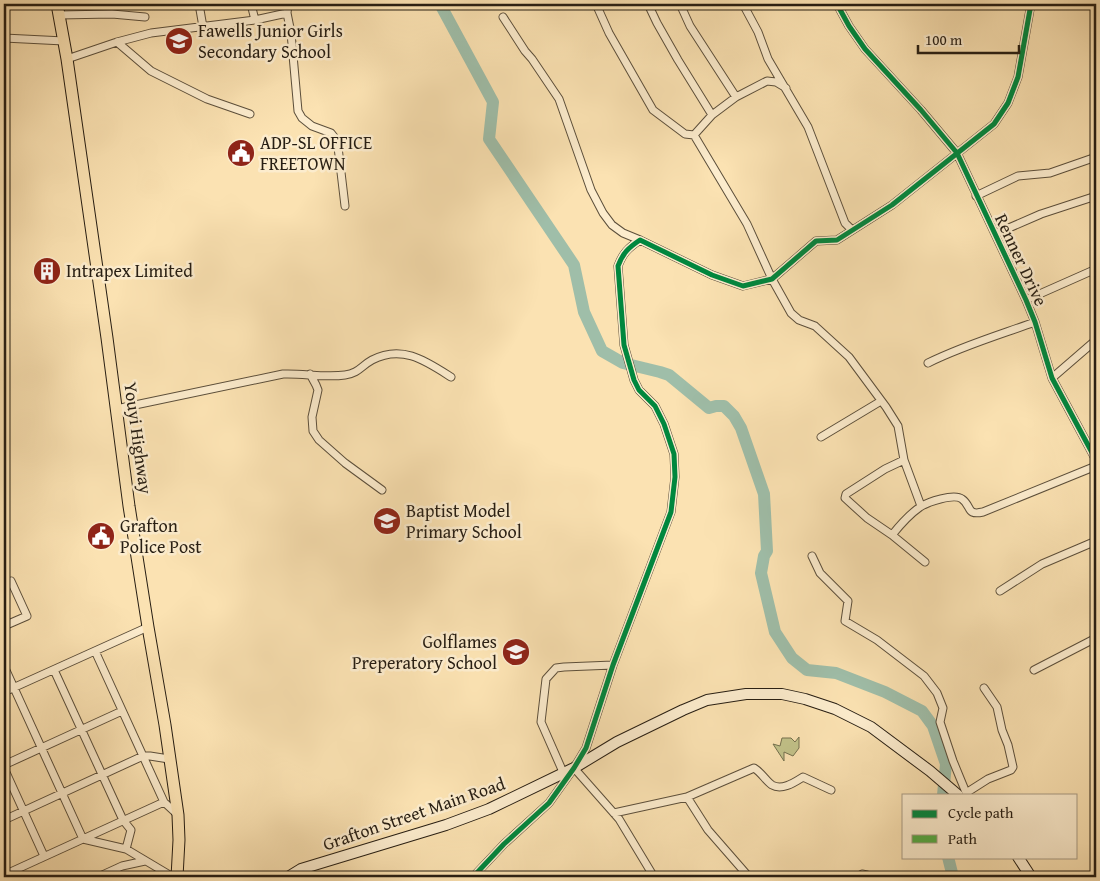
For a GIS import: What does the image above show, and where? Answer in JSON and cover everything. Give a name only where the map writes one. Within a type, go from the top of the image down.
[{"type":"main road","name":"Youyi Highway","points":[[58,10],[102,300],[129,506],[178,815],[179,840],[175,877]]},
{"type":"street","points":[[199,4],[203,27]]},
{"type":"street","points":[[251,4],[255,20]]},
{"type":"street","points":[[288,4],[287,13],[291,33],[298,111],[302,118],[312,126],[331,133],[335,138],[338,148],[345,206]]},
{"type":"street","points":[[596,4],[614,41],[653,110],[684,134],[694,135]]},
{"type":"street","points":[[648,4],[712,115]]},
{"type":"street","points":[[680,4],[690,26],[736,97]]},
{"type":"street","points":[[743,4],[758,32],[768,59],[808,127],[845,223],[852,230]]},
{"type":"street","name":"Renner Drive","points":[[838,4],[849,26],[865,48],[957,153],[1026,300],[1035,322],[1052,378],[1096,460]]},
{"type":"street","points":[[503,17],[559,99],[592,190],[603,213],[612,225],[712,275],[743,286],[772,279],[816,241],[837,240],[892,205],[994,124],[1008,103],[1018,77],[1031,4]]},
{"type":"street","points":[[58,10],[145,17]]},
{"type":"street","points":[[66,59],[151,33],[255,20],[287,13]]},
{"type":"street","points":[[4,38],[64,41]]},
{"type":"street","points":[[117,42],[151,71],[207,99],[250,114]]},
{"type":"street","points":[[694,135],[712,115],[736,97],[767,81],[776,82],[786,88]]},
{"type":"street","points":[[694,135],[747,224],[772,279],[791,313],[799,320],[815,326],[849,356],[898,426],[904,460],[921,506]]},
{"type":"street","points":[[976,196],[1018,176],[1050,173],[1096,157]]},
{"type":"street","points":[[994,234],[1041,214],[1096,196]]},
{"type":"street","points":[[473,877],[504,844],[549,802],[586,748],[613,665],[671,512],[675,476],[674,454],[664,424],[654,406],[639,390],[634,380],[624,345],[618,266],[622,256],[640,240]]},
{"type":"street","points":[[1026,300],[1096,269]]},
{"type":"street","points":[[928,363],[969,345],[1035,322]]},
{"type":"street","points":[[1052,378],[1096,340]]},
{"type":"street","points":[[116,409],[283,374],[345,375],[359,370],[370,361],[379,357],[394,354],[415,356],[451,377]]},
{"type":"street","points":[[310,374],[318,390],[312,417],[314,431],[319,440],[345,463],[382,490]]},
{"type":"street","points":[[821,436],[881,400]]},
{"type":"street","points":[[904,460],[845,496],[862,514],[925,562]]},
{"type":"street","points":[[892,535],[921,506],[949,496],[962,499],[970,512],[976,514],[1096,466]]},
{"type":"street","points":[[1000,591],[1042,564],[1096,541]]},
{"type":"street","points":[[812,556],[820,573],[848,601],[845,621],[877,640],[924,676],[937,694],[944,708],[940,722],[964,794],[988,779],[1007,773],[1012,770],[1013,766],[1002,730],[998,707],[984,688]]},
{"type":"street","points":[[4,626],[27,616],[11,581]]},
{"type":"street","points":[[4,692],[148,627]]},
{"type":"street","points":[[1034,670],[1096,638]]},
{"type":"street","points":[[95,651],[164,802],[178,815]]},
{"type":"street","points":[[563,772],[541,722],[546,679],[556,668],[613,665]]},
{"type":"street","points":[[4,666],[83,839]]},
{"type":"street","points":[[54,670],[123,820],[131,830],[126,849]]},
{"type":"street","name":"Grafton Street Main Road","points":[[288,877],[301,869],[489,809],[574,768],[617,742],[683,710],[708,700],[746,694],[782,694],[835,709],[871,727],[964,794]]},
{"type":"street","points":[[44,856],[4,766],[122,711]]},
{"type":"street","points":[[4,820],[143,756],[170,759]]},
{"type":"street","points":[[574,768],[619,819],[654,877]]},
{"type":"street","points":[[614,813],[687,797],[754,768],[773,785],[781,787],[803,777],[831,790]]},
{"type":"street","points":[[687,797],[708,830],[749,877]]},
{"type":"street","points":[[7,873],[164,802]]},
{"type":"street","points":[[83,839],[126,849],[145,862],[175,877]]},
{"type":"street","points":[[1019,858],[1031,877]]},
{"type":"street","points":[[98,877],[122,866],[145,862]]},
{"type":"street","points":[[857,877],[862,874],[869,877]]},
{"type":"green space","points":[[799,737],[799,748],[793,756],[784,752],[784,761],[773,744],[780,746],[782,738],[791,738],[795,742]]},
{"type":"waterway","points":[[440,4],[493,102],[489,139],[574,265],[584,312],[602,351],[623,363],[669,375],[709,408],[724,406],[734,416],[741,428],[764,494],[767,551],[764,556],[761,573],[775,632],[792,658],[807,670],[836,673],[885,692],[922,711],[933,726],[946,764],[943,794]]},
{"type":"waterway","points":[[948,858],[953,877]]},
{"type":"marked path","points":[[687,877],[699,873]]},
{"type":"cycle path","points":[[837,4],[865,49],[921,110],[957,153],[1026,300],[1035,322],[1052,378],[1096,460]]},
{"type":"cycle path","points":[[473,877],[504,844],[549,803],[586,748],[613,665],[671,512],[675,477],[674,454],[664,424],[655,406],[639,390],[634,380],[624,345],[618,266],[624,254],[640,240],[712,275],[743,286],[772,279],[816,241],[837,240],[892,205],[994,124],[1008,103],[1018,77],[1031,4]]},
{"type":"place","name":"Fawells Junior Girls Secondary School","points":[[179,41]]},
{"type":"place","name":"ADP-SL OFFICE FREETOWN","points":[[241,153]]},
{"type":"place","name":"Intrapex Limited","points":[[47,271]]},
{"type":"place","name":"Baptist Model Primary School","points":[[387,521]]},
{"type":"place","name":"Grafton Police Post","points":[[101,536]]},
{"type":"place","name":"Golflames Preperatory School","points":[[516,652]]}]
